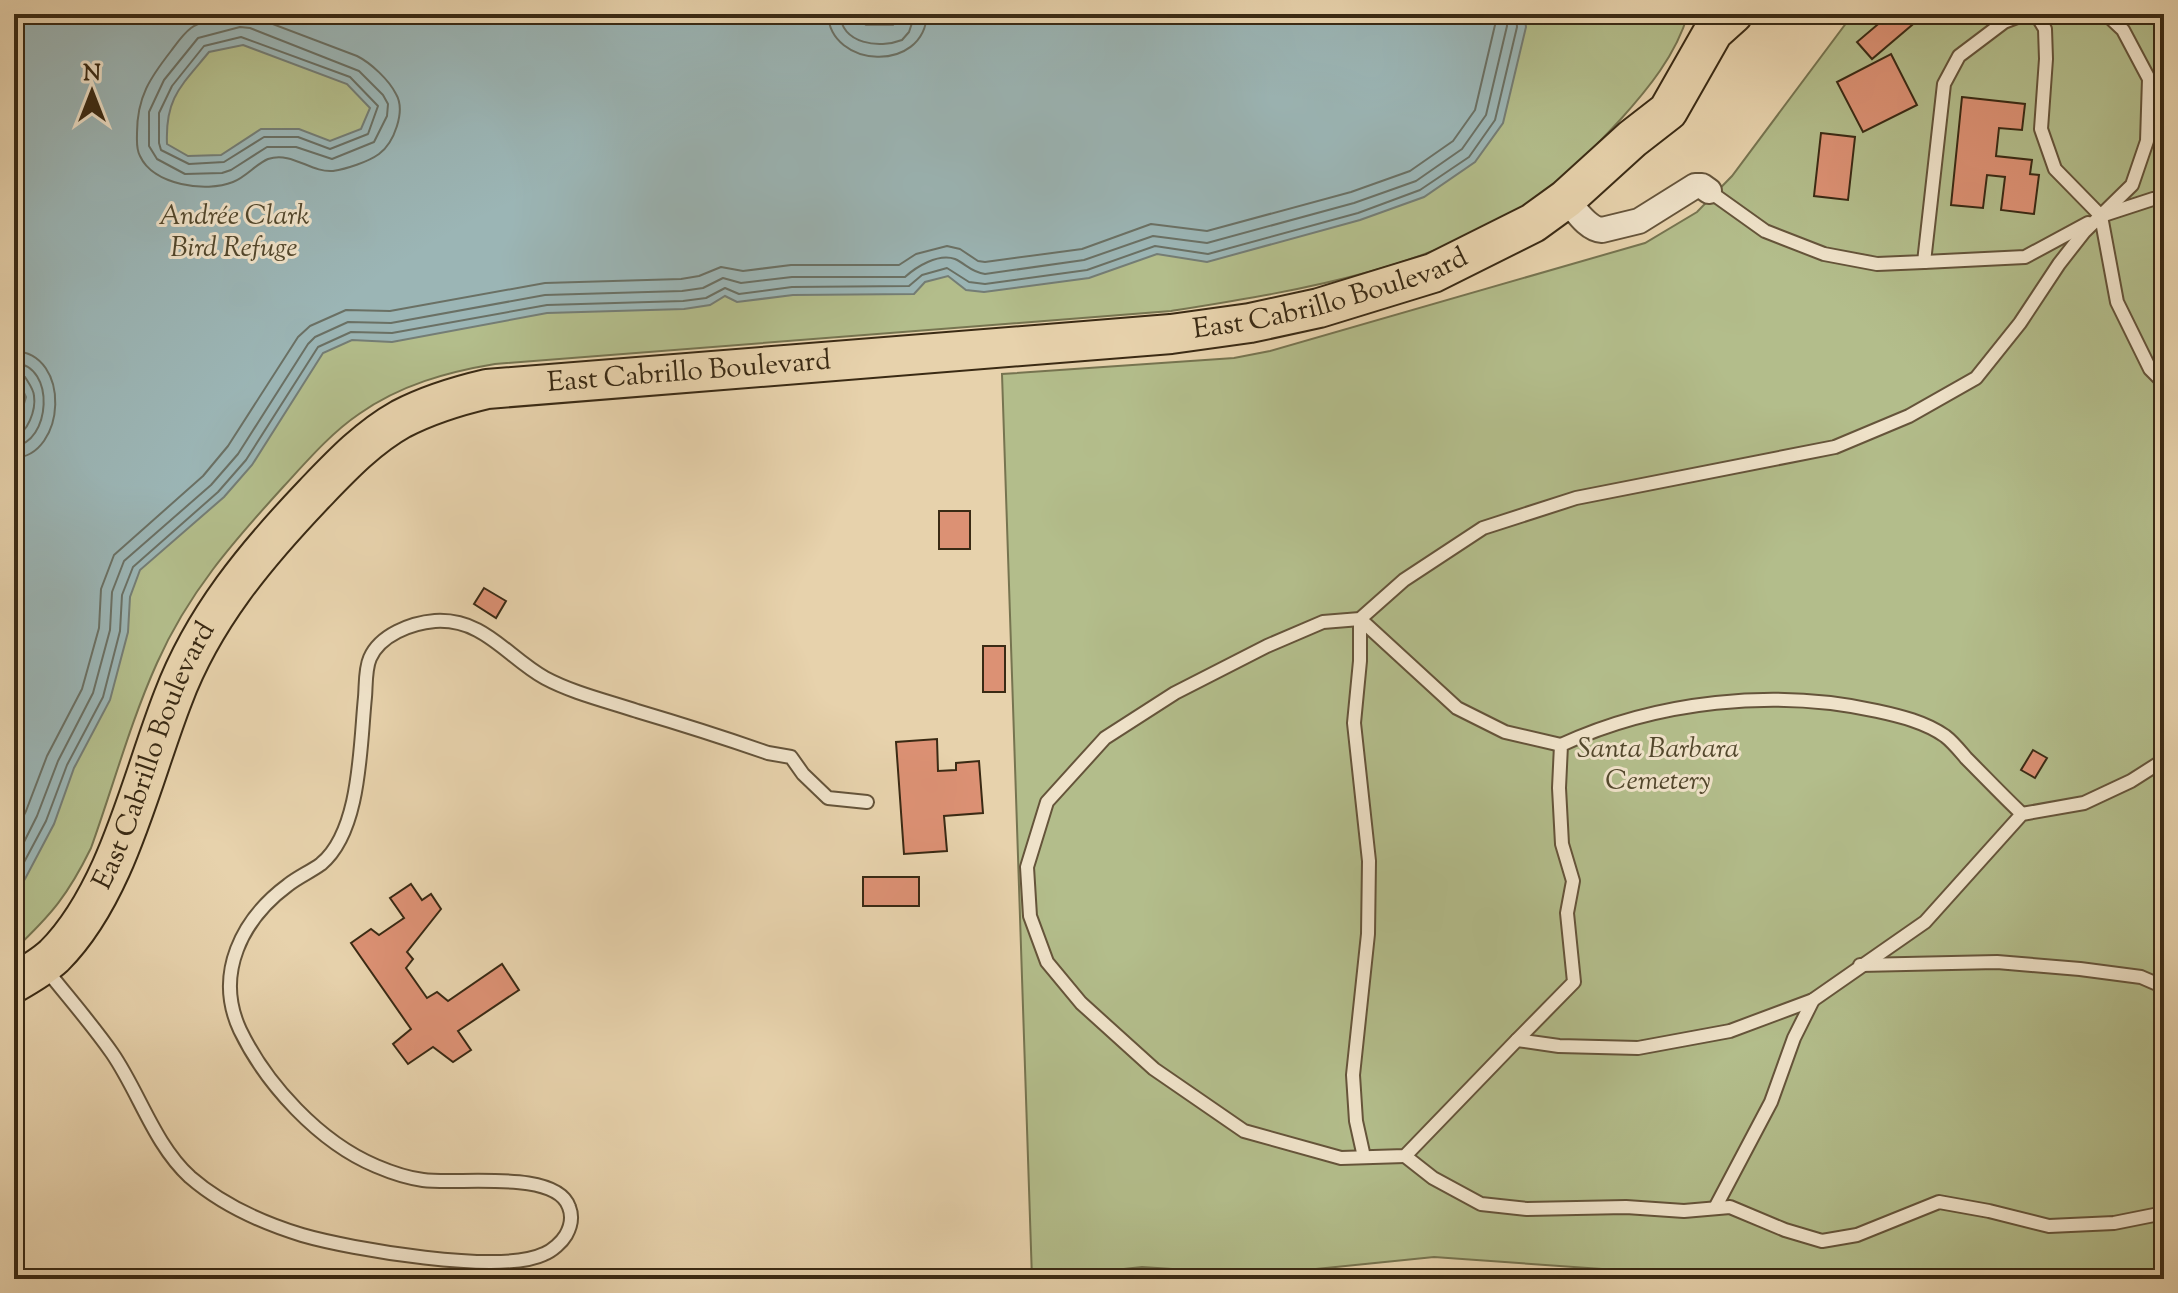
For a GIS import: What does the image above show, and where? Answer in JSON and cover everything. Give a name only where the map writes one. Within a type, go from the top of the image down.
[{"type":"main road","name":"East Cabrillo Boulevard","points":[[1632,139],[1687,45],[1696,14]]},
{"type":"main road","name":"East Cabrillo Boulevard","points":[[29,974],[75,931],[99,891],[127,827],[173,696],[191,656],[226,596],[279,531],[347,459],[400,420],[433,404],[487,389],[1171,334],[1250,323],[1319,308],[1433,273],[1533,223],[1566,199],[1668,111],[1713,32],[1733,14]]},
{"type":"street","points":[[1566,199],[1596,230],[1639,221],[1695,186],[1709,191]]},
{"type":"lane","points":[[1924,262],[1944,84],[1959,56],[2004,22],[2025,14]]},
{"type":"lane","points":[[2036,14],[2045,29],[2041,129],[2055,169],[2101,216],[2117,302],[2150,369],[2164,383]]},
{"type":"lane","points":[[2106,14],[2123,30],[2149,79],[2147,141],[2132,185],[2059,264],[2020,323],[1976,378],[1909,416],[1835,447],[1576,498],[1483,528],[1404,580],[1360,619],[1323,622],[1267,646],[1175,693],[1105,738],[1047,802],[1027,867],[1030,916],[1047,962],[1081,1003],[1154,1069],[1244,1131],[1341,1158],[1405,1156],[1433,1178],[1481,1204],[1527,1209],[1626,1207],[1684,1211],[1730,1207],[1785,1230],[1822,1241],[1857,1235],[1939,1202],[2049,1226],[2114,1223],[2164,1213]]},
{"type":"lane","points":[[1709,191],[1765,231],[1824,254],[1877,264],[2025,257],[2101,216],[2164,198]]},
{"type":"lane","points":[[1360,619],[1457,708],[1505,732],[1561,745],[1645,715],[1706,704],[1840,702],[1908,717],[1945,736],[2022,814]]},
{"type":"lane","points":[[1360,619],[1360,661],[1354,723],[1369,861],[1368,934],[1353,1075],[1356,1121],[1364,1157]]},
{"type":"lane","points":[[29,974],[112,1053],[169,1152],[188,1175],[261,1221],[348,1247],[445,1259],[513,1261],[544,1255],[564,1240],[572,1221],[569,1204],[561,1193],[549,1187],[524,1183],[422,1180],[377,1167],[346,1150],[314,1128],[279,1090],[241,1032],[232,1008],[231,963],[253,915],[286,886],[324,861],[339,841],[354,801],[369,659],[388,637],[411,626],[436,621],[463,623],[482,630],[543,677],[582,693],[768,753],[791,757],[803,774],[828,798],[867,802]]},
{"type":"lane","points":[[1405,1156],[1574,982],[1567,913],[1573,881],[1562,844],[1559,788],[1561,745]]},
{"type":"lane","points":[[1517,1040],[1559,1046],[1638,1048],[1730,1031],[1813,1000],[1925,922],[2022,814],[2084,803],[2131,781],[2164,760]]},
{"type":"lane","points":[[1860,965],[1997,962],[2141,977],[2164,987]]},
{"type":"lane","points":[[1715,1208],[1771,1102],[1794,1038],[1813,1000]]},
{"type":"green space","name":"Andrée Clark Bird Refuge","points":[[14,14],[1688,14],[1676,44],[1651,84],[1602,139],[1554,184],[1503,218],[1459,240],[1365,273],[1267,295],[1171,311],[495,364],[424,381],[391,395],[359,414],[310,457],[247,527],[197,591],[169,638],[147,686],[83,864],[58,903],[14,950]]},
{"type":"green space","name":"Santa Barbara Cemetery","points":[[1853,14],[2164,14],[2164,1279],[1743,1279],[1434,1257],[1316,1269],[1233,1273],[1142,1267],[1032,1279],[1002,374],[1234,358],[1270,351],[1645,243],[1697,212],[1732,176]]},
{"type":"water","name":"Andrée Clark Bird Refuge","points":[[14,14],[855,14],[866,25],[893,25],[898,14],[1524,14],[1526,27],[1503,123],[1475,162],[1424,197],[1360,220],[1207,262],[1157,254],[1089,278],[984,292],[966,290],[948,276],[925,282],[914,294],[793,295],[737,302],[725,296],[710,305],[684,309],[547,313],[392,342],[352,340],[323,353],[252,465],[224,497],[140,570],[130,597],[128,632],[110,700],[74,768],[54,824],[14,895],[14,436],[26,397],[19,382],[14,380]],"holes":[[[243,45],[347,84],[370,108],[361,129],[330,141],[299,129],[261,129],[221,155],[188,156],[167,144],[172,104],[183,84],[209,52]]]},
{"type":"building","points":[[1890,14],[1925,14],[1872,59],[1857,42]]},
{"type":"building","points":[[1891,54],[1917,105],[1863,132],[1837,82]]},
{"type":"building","points":[[1962,97],[2025,104],[2022,130],[1999,128],[1996,156],[2032,160],[2030,174],[2039,175],[2034,214],[2001,210],[2005,177],[1987,175],[1983,208],[1951,205]]},
{"type":"building","points":[[1821,133],[1855,137],[1848,200],[1814,196]]},
{"type":"building","points":[[939,511],[970,511],[970,549],[939,549]]},
{"type":"building","points":[[484,588],[506,601],[496,618],[474,604]]},
{"type":"building","points":[[983,646],[1005,646],[1005,692],[983,692]]},
{"type":"building","points":[[937,739],[938,771],[956,770],[956,763],[979,761],[983,813],[944,816],[947,851],[904,854],[896,742]]},
{"type":"building","points":[[2033,750],[2047,758],[2035,778],[2021,770]]},
{"type":"building","points":[[863,877],[919,877],[919,906],[863,906]]},
{"type":"building","points":[[411,884],[422,900],[431,894],[441,909],[407,952],[413,959],[406,968],[427,998],[437,992],[448,1001],[502,964],[519,990],[458,1031],[471,1050],[453,1062],[433,1047],[408,1064],[393,1044],[411,1029],[351,943],[371,929],[379,935],[404,918],[390,898]]},
{"type":"building","points":[[249,1270],[295,1270],[295,1279],[249,1279]]}]
